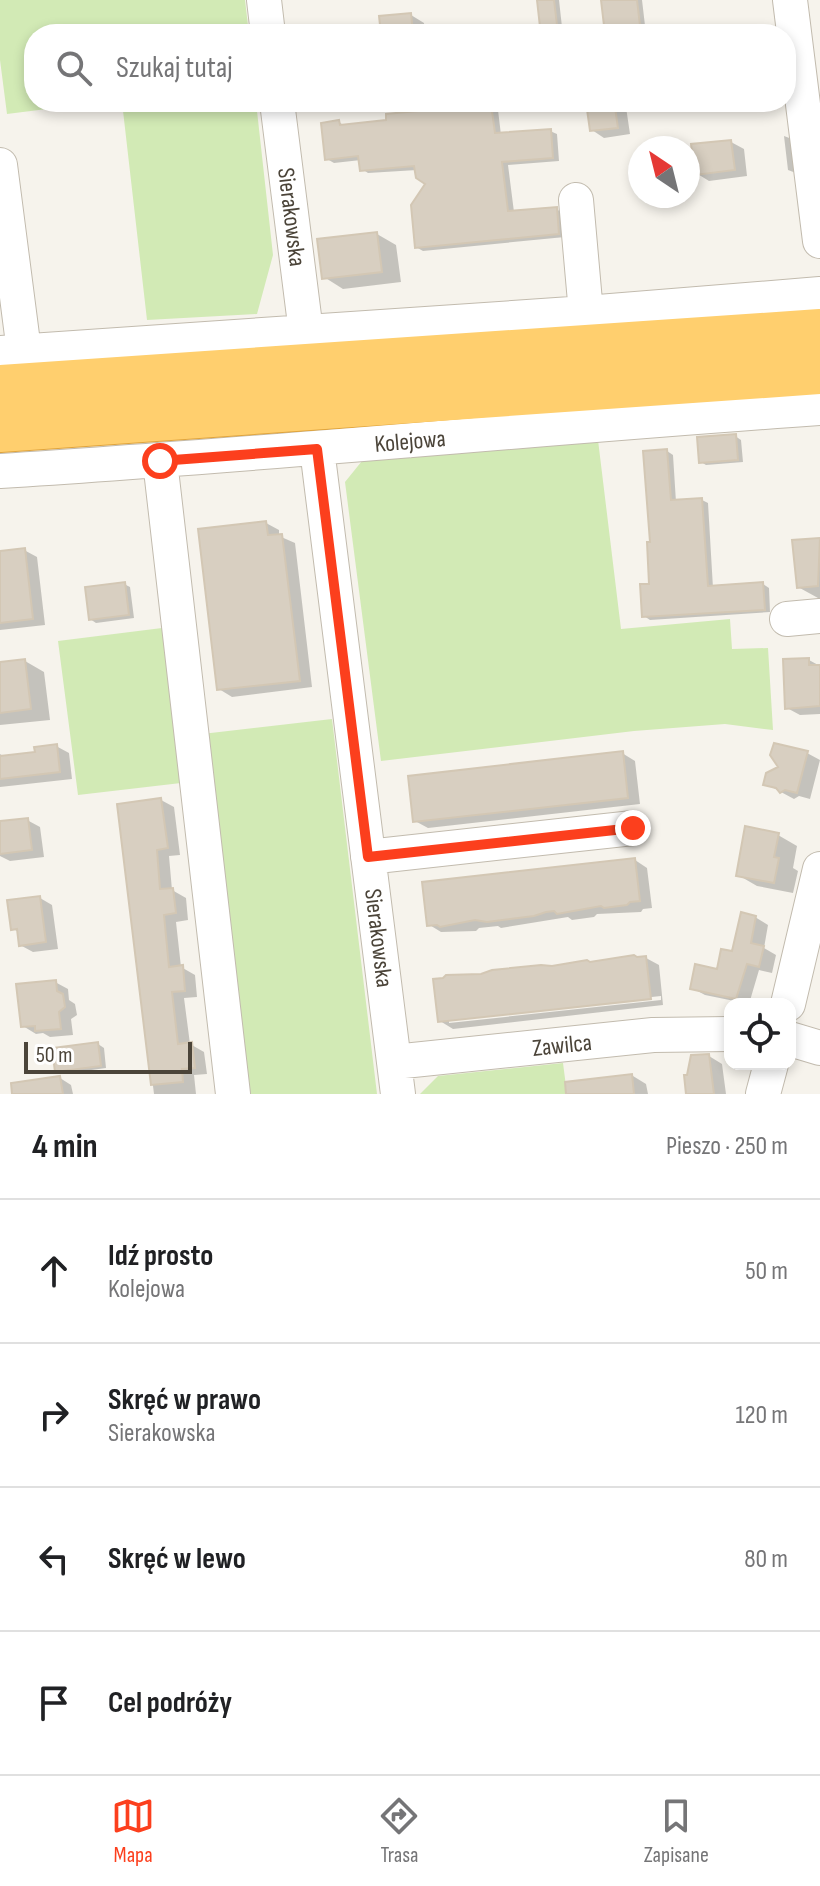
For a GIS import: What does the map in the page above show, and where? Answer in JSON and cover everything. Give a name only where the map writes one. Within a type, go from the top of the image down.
[{"type":"highway","points":[[0,387],[820,331]]},
{"type":"highway","name":"Kolejowa","points":[[0,430],[820,372]]},
{"type":"street","points":[[264,0],[267,24]]},
{"type":"street","points":[[790,0],[793,24]]},
{"type":"street","points":[[796,48],[820,241]]},
{"type":"street","name":"Sierakowska","points":[[278,112],[306,332]]},
{"type":"street","points":[[0,165],[12,352],[820,294]]},
{"type":"street","points":[[576,200],[586,313]]},
{"type":"street","name":"Kolejowa","points":[[0,471],[820,408]]},
{"type":"street","name":"Sierakowska","points":[[317,449],[396,1078]]},
{"type":"street","points":[[160,461],[233,1094]]},
{"type":"street","points":[[368,857],[633,828]]},
{"type":"street","points":[[789,998],[820,869]]},
{"type":"street","name":"Zawilca","points":[[396,1078],[653,1035],[724,1034]]},
{"type":"street","points":[[796,1041],[820,1048]]},
{"type":"street","points":[[763,1094],[769,1070]]},
{"type":"green space","points":[[0,0],[245,0],[248,24],[24,24],[24,112],[7,114],[0,60]]},
{"type":"green space","points":[[123,112],[257,112],[273,255],[257,314],[147,320]]},
{"type":"green space","points":[[598,440],[621,629],[730,619],[732,649],[768,648],[773,730],[725,724],[634,731],[381,761],[345,482],[366,456]]},
{"type":"green space","points":[[162,628],[181,783],[78,795],[58,641]]},
{"type":"green space","points":[[332,719],[377,1094],[245,1094],[202,734]]},
{"type":"green space","points":[[563,1063],[567,1094],[420,1094],[438,1076]]},
{"type":"building","points":[[537,0],[554,0],[557,24],[540,24]]},
{"type":"building","points":[[601,0],[637,0],[640,24],[604,24]]},
{"type":"building","points":[[411,13],[412,24],[380,24],[379,16]]},
{"type":"building","points":[[492,112],[495,133],[551,129],[553,158],[502,162],[508,211],[557,207],[559,234],[415,248],[411,205],[425,184],[416,178],[414,166],[360,171],[358,156],[325,160],[321,123],[339,120],[340,125],[386,120],[386,114]]},
{"type":"building","points":[[587,112],[616,112],[618,128],[590,131]]},
{"type":"building","points":[[731,140],[735,170],[700,174],[700,143]]},
{"type":"building","points":[[377,232],[382,272],[322,279],[317,239]]},
{"type":"building","points":[[736,434],[738,460],[699,463],[697,437]]},
{"type":"building","points":[[667,449],[671,500],[702,498],[708,586],[763,582],[765,610],[642,617],[640,584],[649,584],[647,542],[650,542],[643,451]]},
{"type":"building","points":[[266,521],[268,535],[282,534],[300,681],[217,690],[198,529]]},
{"type":"building","points":[[820,538],[818,586],[797,588],[792,540]]},
{"type":"building","points":[[25,548],[33,619],[0,623],[0,551]]},
{"type":"building","points":[[125,582],[129,615],[89,620],[85,587]]},
{"type":"building","points":[[809,658],[809,665],[820,665],[820,706],[785,709],[783,659]]},
{"type":"building","points":[[25,659],[31,709],[0,713],[0,662]]},
{"type":"building","points":[[774,743],[808,751],[797,793],[785,790],[780,793],[776,788],[763,785],[766,773],[778,767],[770,755]]},
{"type":"building","points":[[57,744],[60,772],[0,779],[0,756],[35,752],[34,747]]},
{"type":"building","points":[[623,751],[628,798],[413,822],[408,776]]},
{"type":"building","points":[[161,798],[168,848],[157,850],[160,889],[173,888],[176,913],[164,915],[169,967],[183,965],[185,991],[172,992],[178,1044],[192,1042],[195,1068],[182,1069],[183,1082],[151,1085],[117,804]]},
{"type":"building","points":[[28,818],[32,850],[0,854],[0,821]]},
{"type":"building","points":[[745,826],[779,833],[774,857],[779,858],[774,883],[736,876]]},
{"type":"building","points":[[635,858],[640,901],[557,914],[554,911],[487,922],[475,920],[440,927],[427,926],[422,882]]},
{"type":"building","points":[[40,896],[46,942],[19,946],[17,929],[11,930],[7,900]]},
{"type":"building","points":[[741,912],[756,916],[751,943],[764,946],[759,967],[747,964],[736,998],[690,989],[695,964],[717,969],[721,949],[732,951]]},
{"type":"building","points":[[646,956],[651,999],[438,1022],[433,979],[446,975],[481,974],[492,970]]},
{"type":"building","points":[[56,980],[57,991],[63,994],[65,1007],[59,1012],[61,1029],[35,1031],[35,1026],[21,1027],[16,984]]},
{"type":"building","points":[[98,1042],[101,1066],[55,1072],[52,1048]]},
{"type":"building","points":[[709,1054],[714,1094],[686,1094],[684,1075],[687,1075],[691,1055]]},
{"type":"building","points":[[632,1074],[634,1094],[566,1094],[565,1082]]},
{"type":"building","points":[[60,1076],[63,1094],[12,1094],[11,1083]]},
{"type":"route","points":[[160,461],[317,449],[368,857],[633,828]]}]
